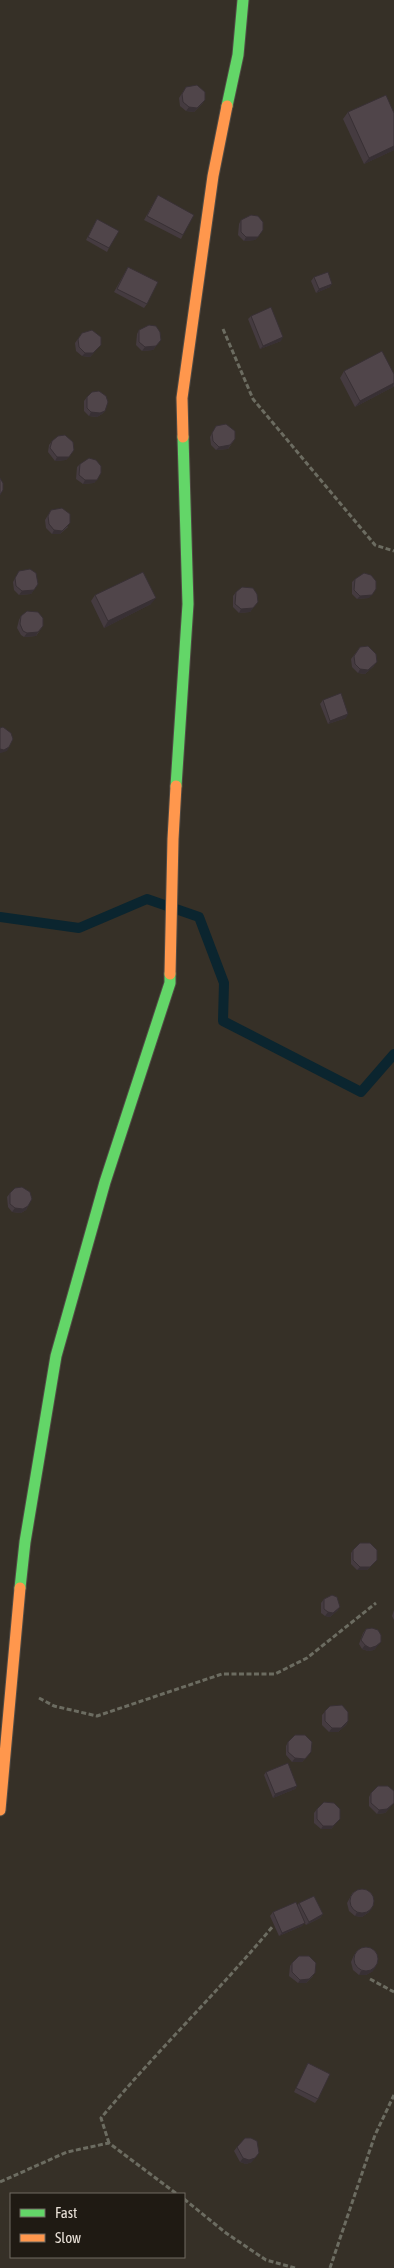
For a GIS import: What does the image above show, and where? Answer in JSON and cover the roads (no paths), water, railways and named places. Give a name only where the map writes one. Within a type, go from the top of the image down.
[{"type":"street","points":[[0,1810],[10,1682],[25,1542],[56,1356],[105,1182],[170,983],[173,839],[188,604],[182,398],[212,176],[238,55],[243,0]]},
{"type":"waterway","points":[[0,917],[79,928],[147,899],[199,917],[224,983],[223,1021],[361,1092],[394,1054]]}]
